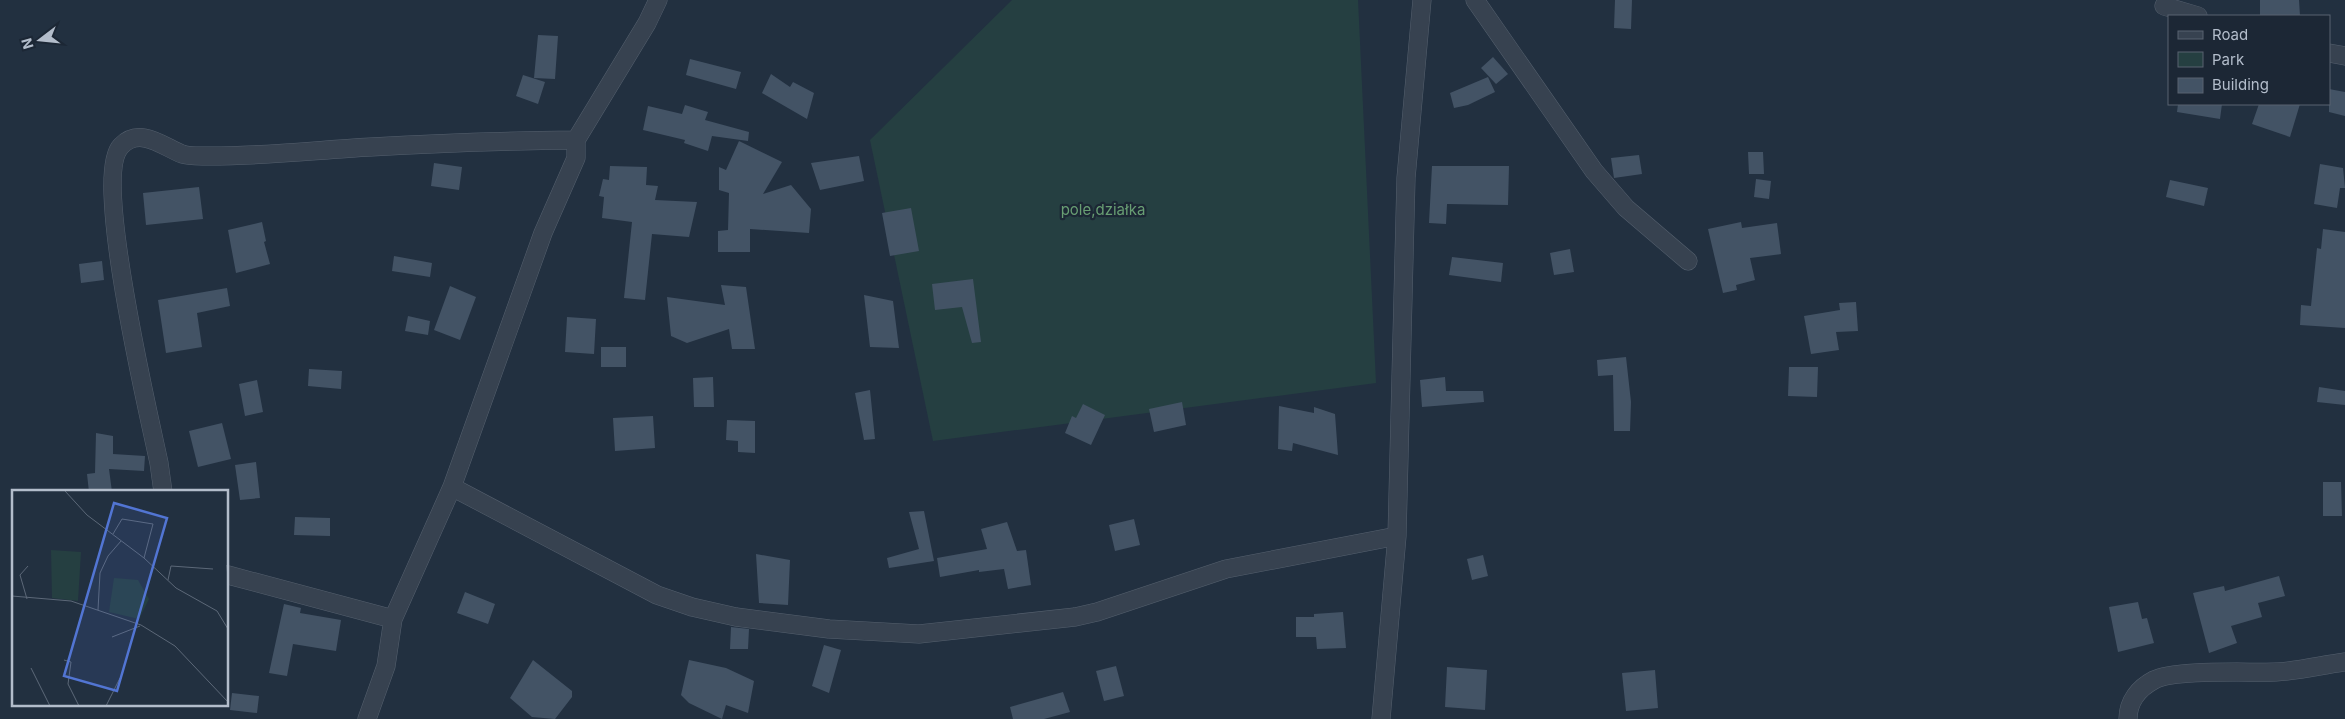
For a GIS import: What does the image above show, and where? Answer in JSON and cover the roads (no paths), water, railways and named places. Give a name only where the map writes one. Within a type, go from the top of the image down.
[{"type":"street","points":[[367,719],[386,666],[393,619],[452,487],[543,233],[576,158],[576,140],[647,23],[658,0]]},
{"type":"street","points":[[1381,719],[1397,536],[1406,178],[1422,0]]},
{"type":"street","points":[[1475,0],[1594,171],[1626,208],[1688,261]]},
{"type":"street","points":[[2164,6],[2195,15]]},
{"type":"street","points":[[2330,52],[2345,56]]},
{"type":"street","points":[[163,490],[122,279],[113,192],[113,165],[121,146],[132,139],[155,139],[182,154],[222,156],[439,143],[576,140]]},
{"type":"street","points":[[452,487],[657,595],[676,602],[736,617],[829,629],[919,634],[1075,617],[1096,612],[1234,567],[1397,536]]},
{"type":"street","points":[[229,575],[393,619]]},
{"type":"street","points":[[2128,719],[2128,711],[2138,690],[2156,679],[2204,673],[2280,672],[2345,662]]},
{"type":"park label","name":"pole,działka","points":[[1103,209]]}]
